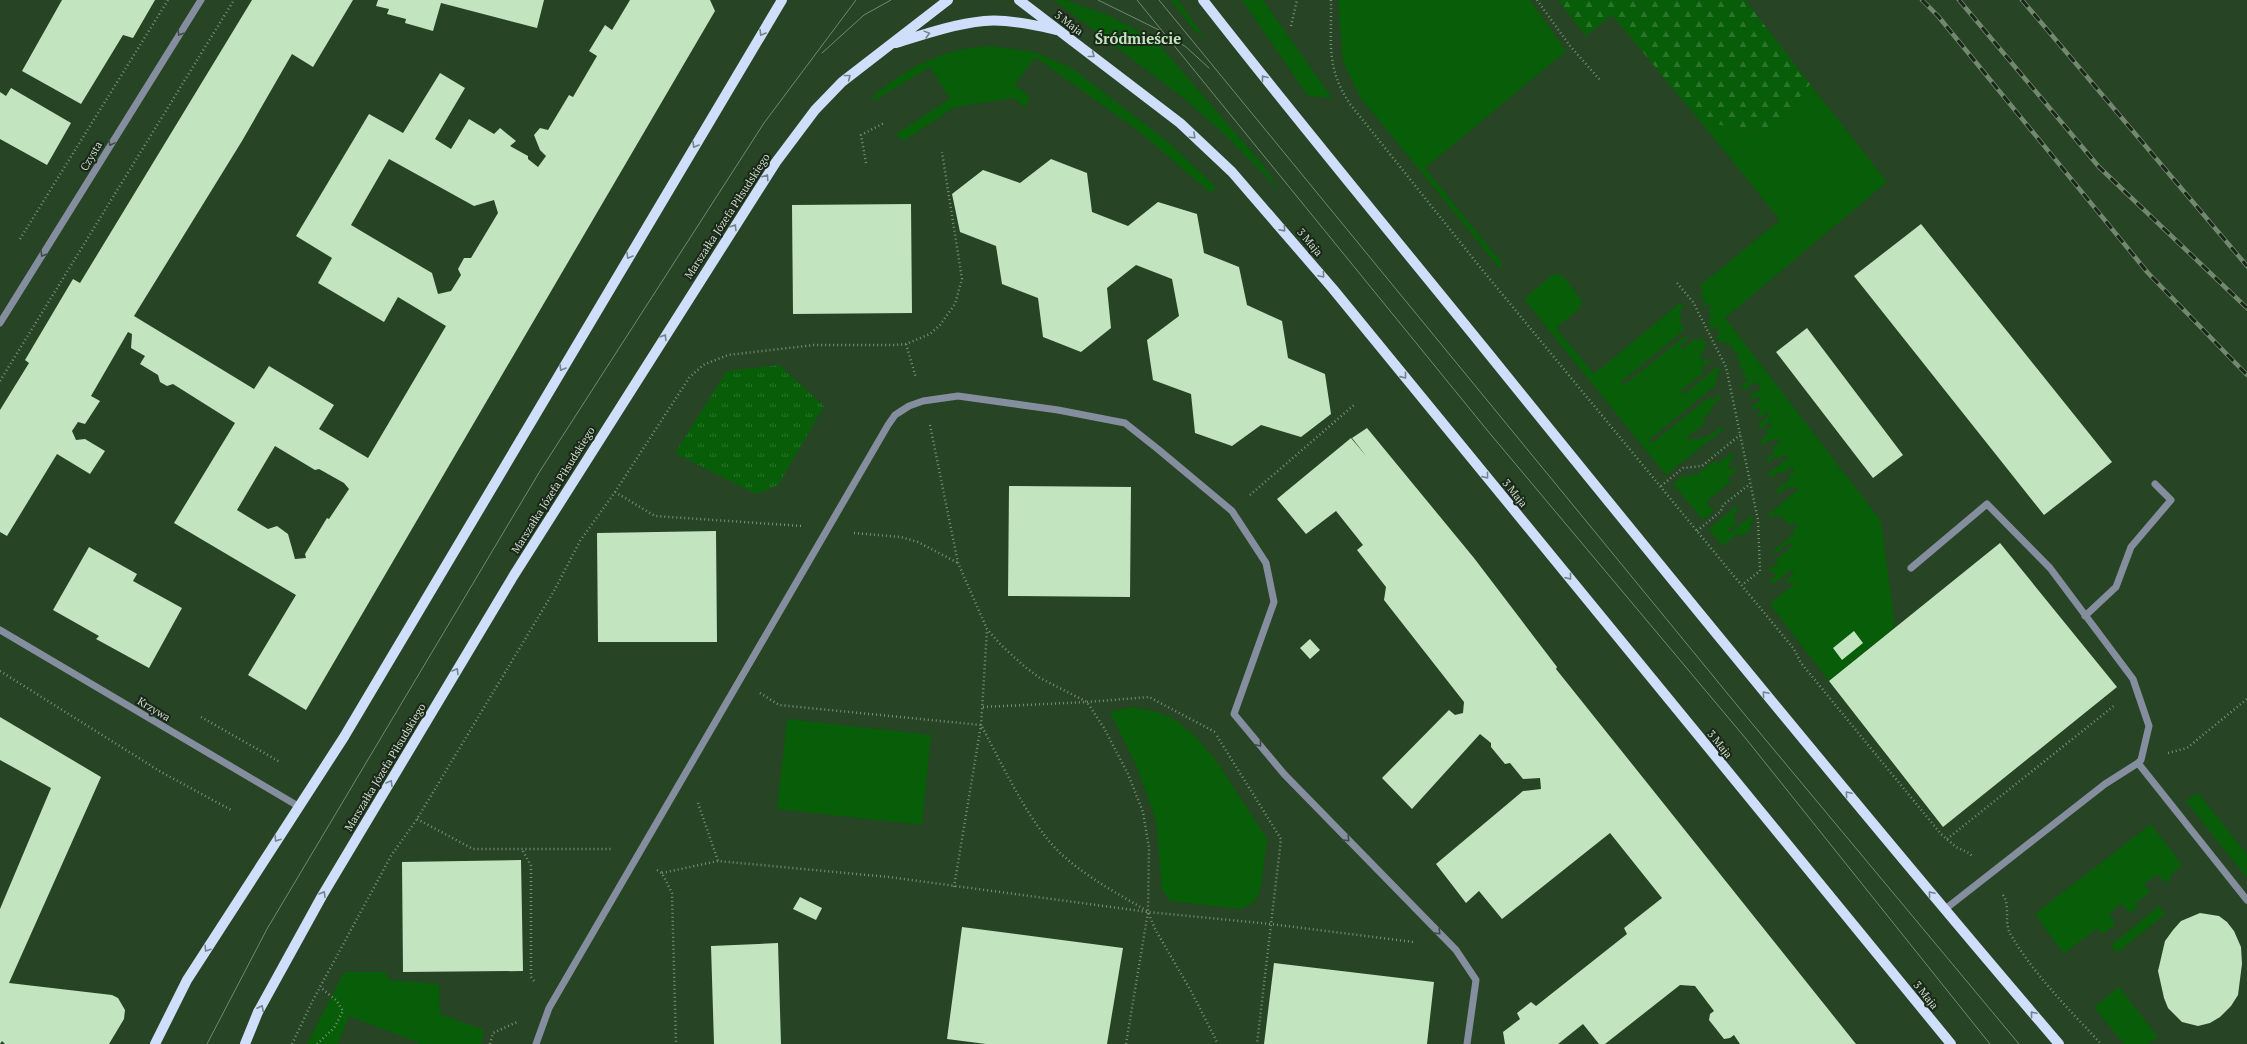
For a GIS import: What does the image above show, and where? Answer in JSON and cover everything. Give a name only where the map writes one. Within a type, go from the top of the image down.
[{"type":"main road","points":[[155,1044],[187,980],[344,737],[782,0]]},
{"type":"main road","name":"Marszałka Józefa Piłsudskiego","points":[[245,1044],[258,1012],[322,896],[489,616],[776,162],[815,110],[842,82],[948,0]]},
{"type":"main road","name":"3 Maja","points":[[1019,0],[1180,123],[1232,172],[1264,207],[1333,288],[1950,1044]]},
{"type":"main road","points":[[1203,0],[1288,109],[1690,602],[1944,910],[2058,1044]]},
{"type":"main road","points":[[889,45],[926,34],[984,21],[1032,24],[1061,31]]},
{"type":"street","name":"Czysta","points":[[0,323],[200,0]]},
{"type":"street","points":[[536,1044],[549,1008],[895,415],[909,406],[923,401],[958,396],[1058,410],[1125,423],[1232,512],[1266,563],[1274,602],[1234,714],[1284,774],[1453,947],[1476,980],[1467,1044]]},
{"type":"street","points":[[2085,616],[2116,587],[2131,547],[2171,500],[2155,484]]},
{"type":"street","points":[[1911,568],[1987,504],[2050,568],[2133,679],[2149,726],[2141,760],[2138,764],[2105,784],[1944,910]]},
{"type":"street","name":"Krzywa","points":[[0,630],[298,806]]},
{"type":"street","points":[[2138,764],[2247,900]]},
{"type":"path","points":[[17,245],[168,0]]},
{"type":"path","points":[[0,381],[234,0]]},
{"type":"path","points":[[1291,26],[1297,0]]},
{"type":"path","points":[[1331,0],[1330,44],[1337,82],[1360,117],[1794,649],[1801,663],[1947,839],[1956,847],[1970,853],[1974,858]]},
{"type":"path","points":[[1537,0],[1570,46],[1600,80]]},
{"type":"path","points":[[866,163],[861,135],[884,123]]},
{"type":"path","points":[[292,1044],[320,987],[393,852],[417,819],[554,591],[580,540],[616,492],[680,390],[696,370],[712,360],[737,354],[807,345],[906,344],[930,334],[940,325],[955,304],[960,290],[961,268],[942,152]]},
{"type":"path","points":[[1677,283],[1693,302],[1726,367],[1758,520],[1760,571],[1742,585]]},
{"type":"path","points":[[906,344],[913,367]]},
{"type":"path","points":[[1232,512],[1354,405]]},
{"type":"path","points":[[931,431],[958,563],[987,629],[1001,645],[1025,667],[1040,678],[1087,702],[1104,728],[1128,774],[1143,812],[1149,848],[1148,912],[1126,1044]]},
{"type":"path","points":[[1661,486],[1683,468],[1702,466],[1740,435]]},
{"type":"path","points":[[1697,531],[1721,511],[1723,505],[1750,484]]},
{"type":"path","points":[[616,492],[655,516],[829,527],[866,535],[901,537],[918,542],[958,563]]},
{"type":"path","points":[[954,887],[981,725],[987,629]]},
{"type":"path","points":[[0,671],[161,772],[233,811]]},
{"type":"path","points":[[740,680],[779,705],[981,725]]},
{"type":"path","points":[[1947,839],[2136,689]]},
{"type":"path","points":[[983,707],[1087,702],[1149,697],[1215,732],[1281,839],[1257,1044]]},
{"type":"path","points":[[2187,748],[2247,699]]},
{"type":"path","points":[[981,725],[1020,799],[1045,837],[1066,858],[1100,883],[1148,912],[1161,942],[1191,991],[1218,1044]]},
{"type":"path","points":[[687,771],[718,861]]},
{"type":"path","points":[[417,819],[474,849],[523,850],[642,848]]},
{"type":"path","points":[[523,850],[531,866],[531,976],[549,1008]]},
{"type":"path","points":[[636,859],[662,873],[672,892],[676,1044]]},
{"type":"path","points":[[662,873],[718,861],[889,877],[954,887],[1148,912],[1271,924],[1453,947]]},
{"type":"path","points":[[2002,894],[2008,901],[2007,924],[2015,942],[2044,979],[2100,1044]]},
{"type":"path","points":[[317,1044],[334,1028],[343,1010],[336,1000],[320,987]]},
{"type":"green space","points":[[1054,0],[1065,0],[1108,15],[1154,39],[1263,165],[1280,191],[1222,132],[1186,100]]},
{"type":"green space","points":[[1171,0],[1178,0],[1205,38],[1195,31]]},
{"type":"green space","points":[[1242,0],[1263,0],[1332,98],[1308,96]]},
{"type":"green space","points":[[1338,0],[1530,0],[1566,51],[1425,168],[1501,262],[1501,270],[1360,97],[1343,62]]},
{"type":"green space","points":[[1558,0],[1745,0],[1810,84],[1772,133],[1701,122],[1612,15],[1586,36]]},
{"type":"green space","points":[[991,46],[1034,52],[1072,68],[1168,142],[1216,187],[1211,193],[1137,130],[1035,57],[1015,85],[1030,97],[1025,108],[1014,98],[955,107],[905,140],[899,138],[896,134],[950,99],[930,67],[874,101],[872,97],[885,86],[913,68],[928,61],[959,50]]},
{"type":"green space","points":[[1810,84],[1887,182],[1725,318],[1881,521],[1895,627],[1829,681],[1770,604],[1794,584],[1792,581],[1788,584],[1785,581],[1794,574],[1791,570],[1773,584],[1770,581],[1777,575],[1768,570],[1778,563],[1776,560],[1793,545],[1790,542],[1775,554],[1773,551],[1795,533],[1793,529],[1797,526],[1794,522],[1789,525],[1781,515],[1779,517],[1776,514],[1771,518],[1769,514],[1798,490],[1795,486],[1791,490],[1788,486],[1779,494],[1776,490],[1790,479],[1788,476],[1795,470],[1791,467],[1782,474],[1780,471],[1771,478],[1768,474],[1788,458],[1785,454],[1779,459],[1775,456],[1768,462],[1766,459],[1775,452],[1772,448],[1780,442],[1776,438],[1771,442],[1769,439],[1763,445],[1760,441],[1768,434],[1766,430],[1772,425],[1770,421],[1761,429],[1758,425],[1769,416],[1767,412],[1760,418],[1757,414],[1761,411],[1759,407],[1754,411],[1752,407],[1761,400],[1757,396],[1753,400],[1750,396],[1762,387],[1754,382],[1745,390],[1741,386],[1749,380],[1747,377],[1744,379],[1741,375],[1746,372],[1738,366],[1742,363],[1735,358],[1739,354],[1731,349],[1733,347],[1732,344],[1728,346],[1725,342],[1719,342],[1716,338],[1720,335],[1717,331],[1719,329],[1717,326],[1712,330],[1708,321],[1711,319],[1708,316],[1711,314],[1708,311],[1712,307],[1709,304],[1705,307],[1703,304],[1706,300],[1699,295],[1704,291],[1700,286],[1780,220],[1701,122],[1772,133]]},
{"type":"green space","points":[[1557,274],[1564,277],[1582,301],[1579,309],[1556,328],[1594,374],[1680,303],[1684,308],[1679,311],[1682,320],[1679,323],[1685,329],[1621,382],[1624,385],[1686,335],[1688,338],[1680,346],[1682,349],[1696,338],[1699,341],[1703,338],[1706,342],[1704,344],[1707,347],[1700,353],[1703,356],[1700,358],[1703,361],[1708,358],[1710,361],[1701,368],[1704,372],[1681,391],[1685,394],[1718,366],[1721,370],[1716,373],[1719,376],[1715,380],[1717,384],[1649,440],[1652,443],[1709,397],[1712,400],[1718,395],[1721,398],[1710,408],[1712,411],[1703,418],[1706,422],[1687,437],[1690,441],[1695,437],[1698,440],[1702,436],[1705,439],[1721,427],[1723,430],[1666,475],[1524,299],[1552,275]]},
{"type":"green space","points":[[779,365],[824,406],[778,485],[756,494],[675,453],[727,371]]},
{"type":"green space","points":[[1731,453],[1734,457],[1729,461],[1732,464],[1727,467],[1730,470],[1734,467],[1737,470],[1728,478],[1731,481],[1706,502],[1714,511],[1703,520],[1673,484],[1683,475],[1686,478],[1693,473],[1696,475],[1714,461],[1717,464]]},
{"type":"green space","points":[[1736,506],[1738,510],[1733,514],[1736,517],[1733,519],[1737,523],[1728,530],[1730,533],[1751,516],[1754,520],[1749,524],[1752,527],[1741,537],[1738,533],[1723,546],[1709,529]]},
{"type":"green space","points":[[1131,707],[1157,712],[1174,719],[1196,737],[1217,762],[1267,839],[1261,887],[1255,902],[1240,909],[1170,901],[1162,889],[1156,821],[1137,767],[1110,712]]},
{"type":"green space","points":[[787,719],[931,735],[922,825],[777,809]]},
{"type":"green space","points":[[2198,793],[2247,854],[2247,878],[2186,801]]},
{"type":"green space","points":[[2151,824],[2182,865],[2169,876],[2171,879],[2166,883],[2157,874],[2144,885],[2150,892],[2135,904],[2138,907],[2130,913],[2121,903],[2109,914],[2116,924],[2102,934],[2097,928],[2064,954],[2035,914]]},
{"type":"green space","points":[[2159,906],[2165,914],[2117,953],[2111,945]]},
{"type":"green space","points":[[344,972],[385,972],[389,980],[439,984],[440,1014],[484,1030],[481,1044],[422,1044],[349,1016],[338,1044],[307,1044]]},
{"type":"green space","points":[[2119,987],[2158,1037],[2148,1044],[2124,1044],[2094,1007]]},
{"type":"building","points":[[62,0],[155,0],[133,38],[123,35],[81,104],[22,71]]},
{"type":"building","points":[[252,0],[353,0],[313,67],[292,54],[242,141],[134,316],[254,389],[269,366],[334,405],[319,429],[368,458],[446,326],[398,297],[384,322],[318,283],[332,258],[296,236],[369,114],[403,133],[440,73],[465,88],[435,139],[451,149],[469,119],[494,134],[500,128],[516,141],[510,146],[528,156],[528,159],[538,167],[546,156],[540,150],[534,135],[540,128],[548,130],[569,95],[573,97],[597,56],[589,51],[605,25],[612,30],[630,0],[710,0],[715,11],[306,710],[248,675],[296,595],[174,523],[235,423],[173,384],[167,386],[160,382],[158,375],[140,364],[145,356],[131,348],[132,334],[128,332],[91,396],[100,401],[85,424],[78,422],[72,431],[76,440],[85,439],[105,451],[90,474],[57,454],[7,536],[0,532],[0,410],[29,363],[25,360],[73,279],[80,283]],"holes":[[[389,159],[474,206],[494,200],[498,213],[471,258],[464,258],[458,269],[461,275],[451,291],[438,294],[432,273],[351,225]],[[275,446],[315,470],[319,469],[344,483],[349,489],[329,519],[327,518],[305,554],[306,558],[295,559],[288,534],[277,526],[268,529],[237,510]]]},
{"type":"building","points":[[378,0],[544,0],[537,28],[441,3],[433,31],[405,23],[406,19],[387,14],[389,9],[376,6]]},
{"type":"building","points":[[11,88],[71,123],[47,165],[0,139],[0,92],[6,96]]},
{"type":"building","points":[[1051,159],[1087,173],[1092,212],[1128,226],[1158,202],[1197,214],[1204,253],[1239,267],[1247,305],[1282,321],[1288,358],[1325,374],[1331,414],[1301,437],[1261,425],[1232,446],[1195,433],[1191,394],[1153,380],[1147,340],[1179,316],[1172,279],[1136,265],[1107,288],[1111,328],[1081,352],[1043,337],[1038,298],[1002,284],[996,246],[960,232],[952,194],[983,170],[1020,183]]},
{"type":"building","points":[[911,204],[912,313],[793,314],[792,205]]},
{"type":"building","points":[[1921,224],[2112,462],[2044,515],[1854,276]]},
{"type":"building","points":[[1807,328],[1903,455],[1873,478],[1776,352]]},
{"type":"building","points":[[1367,428],[1474,558],[1557,667],[1556,669],[1856,1044],[1740,1044],[1734,1035],[1730,1038],[1724,1039],[1709,1020],[1710,1014],[1714,1011],[1695,986],[1680,985],[1605,1044],[1599,1044],[1583,1024],[1558,1044],[1505,1044],[1503,1032],[1520,1019],[1517,1013],[1531,1002],[1536,1006],[1627,934],[1624,928],[1662,898],[1610,833],[1502,919],[1479,891],[1466,903],[1436,864],[1523,791],[1541,789],[1540,778],[1523,779],[1510,763],[1505,764],[1491,747],[1491,743],[1480,734],[1412,809],[1382,778],[1449,710],[1455,715],[1463,713],[1464,702],[1384,600],[1386,587],[1357,550],[1363,545],[1336,511],[1306,534],[1277,499],[1351,438],[1367,457],[1352,438]]},
{"type":"building","points":[[1009,486],[1131,487],[1130,597],[1008,596]]},
{"type":"building","points":[[716,531],[717,642],[598,642],[597,533]]},
{"type":"building","points":[[2000,543],[2117,687],[1943,827],[1829,681]]},
{"type":"building","points":[[89,547],[137,574],[133,581],[182,608],[149,668],[96,639],[99,636],[53,610]]},
{"type":"building","points":[[1854,631],[1863,643],[1842,660],[1833,648]]},
{"type":"building","points":[[1310,639],[1320,650],[1310,659],[1300,648]]},
{"type":"building","points":[[0,717],[101,777],[9,983],[112,995],[118,998],[125,1010],[124,1019],[109,1044],[5,1044],[2,1041],[0,1044],[0,909],[51,788],[0,760]]},
{"type":"building","points":[[521,860],[523,971],[403,972],[402,862]]},
{"type":"building","points":[[800,897],[822,908],[816,920],[793,909]]},
{"type":"building","points":[[2200,913],[2219,916],[2227,922],[2234,931],[2241,947],[2242,964],[2238,995],[2231,1006],[2220,1017],[2210,1023],[2198,1026],[2182,1022],[2168,1008],[2164,998],[2158,971],[2165,941],[2181,921]]},
{"type":"building","points":[[962,927],[1123,948],[1107,1044],[986,1044],[947,1039]]},
{"type":"building","points":[[778,943],[781,1044],[714,1044],[711,946]]},
{"type":"building","points":[[1274,963],[1434,982],[1427,1044],[1264,1044]]},
{"type":"tram line","points":[[207,1044],[267,929],[540,471],[764,123],[856,0]]},
{"type":"tram line","points":[[822,53],[864,15],[891,0]]},
{"type":"tram line","points":[[1098,0],[1159,30]]},
{"type":"tram line","points":[[1137,0],[1487,430],[1747,740],[1990,1044]]},
{"type":"tram line","points":[[1159,0],[1750,721],[2019,1044]]},
{"type":"tram line","points":[[1171,37],[1186,47],[1209,68]]},
{"type":"railway","points":[[1922,0],[1938,16],[2148,273],[2247,375]]},
{"type":"railway","points":[[1959,0],[2099,167],[2247,308]]},
{"type":"railway","points":[[2022,0],[2247,266]]},
{"type":"district","name":"Śródmieście","points":[[1138,38]]}]
